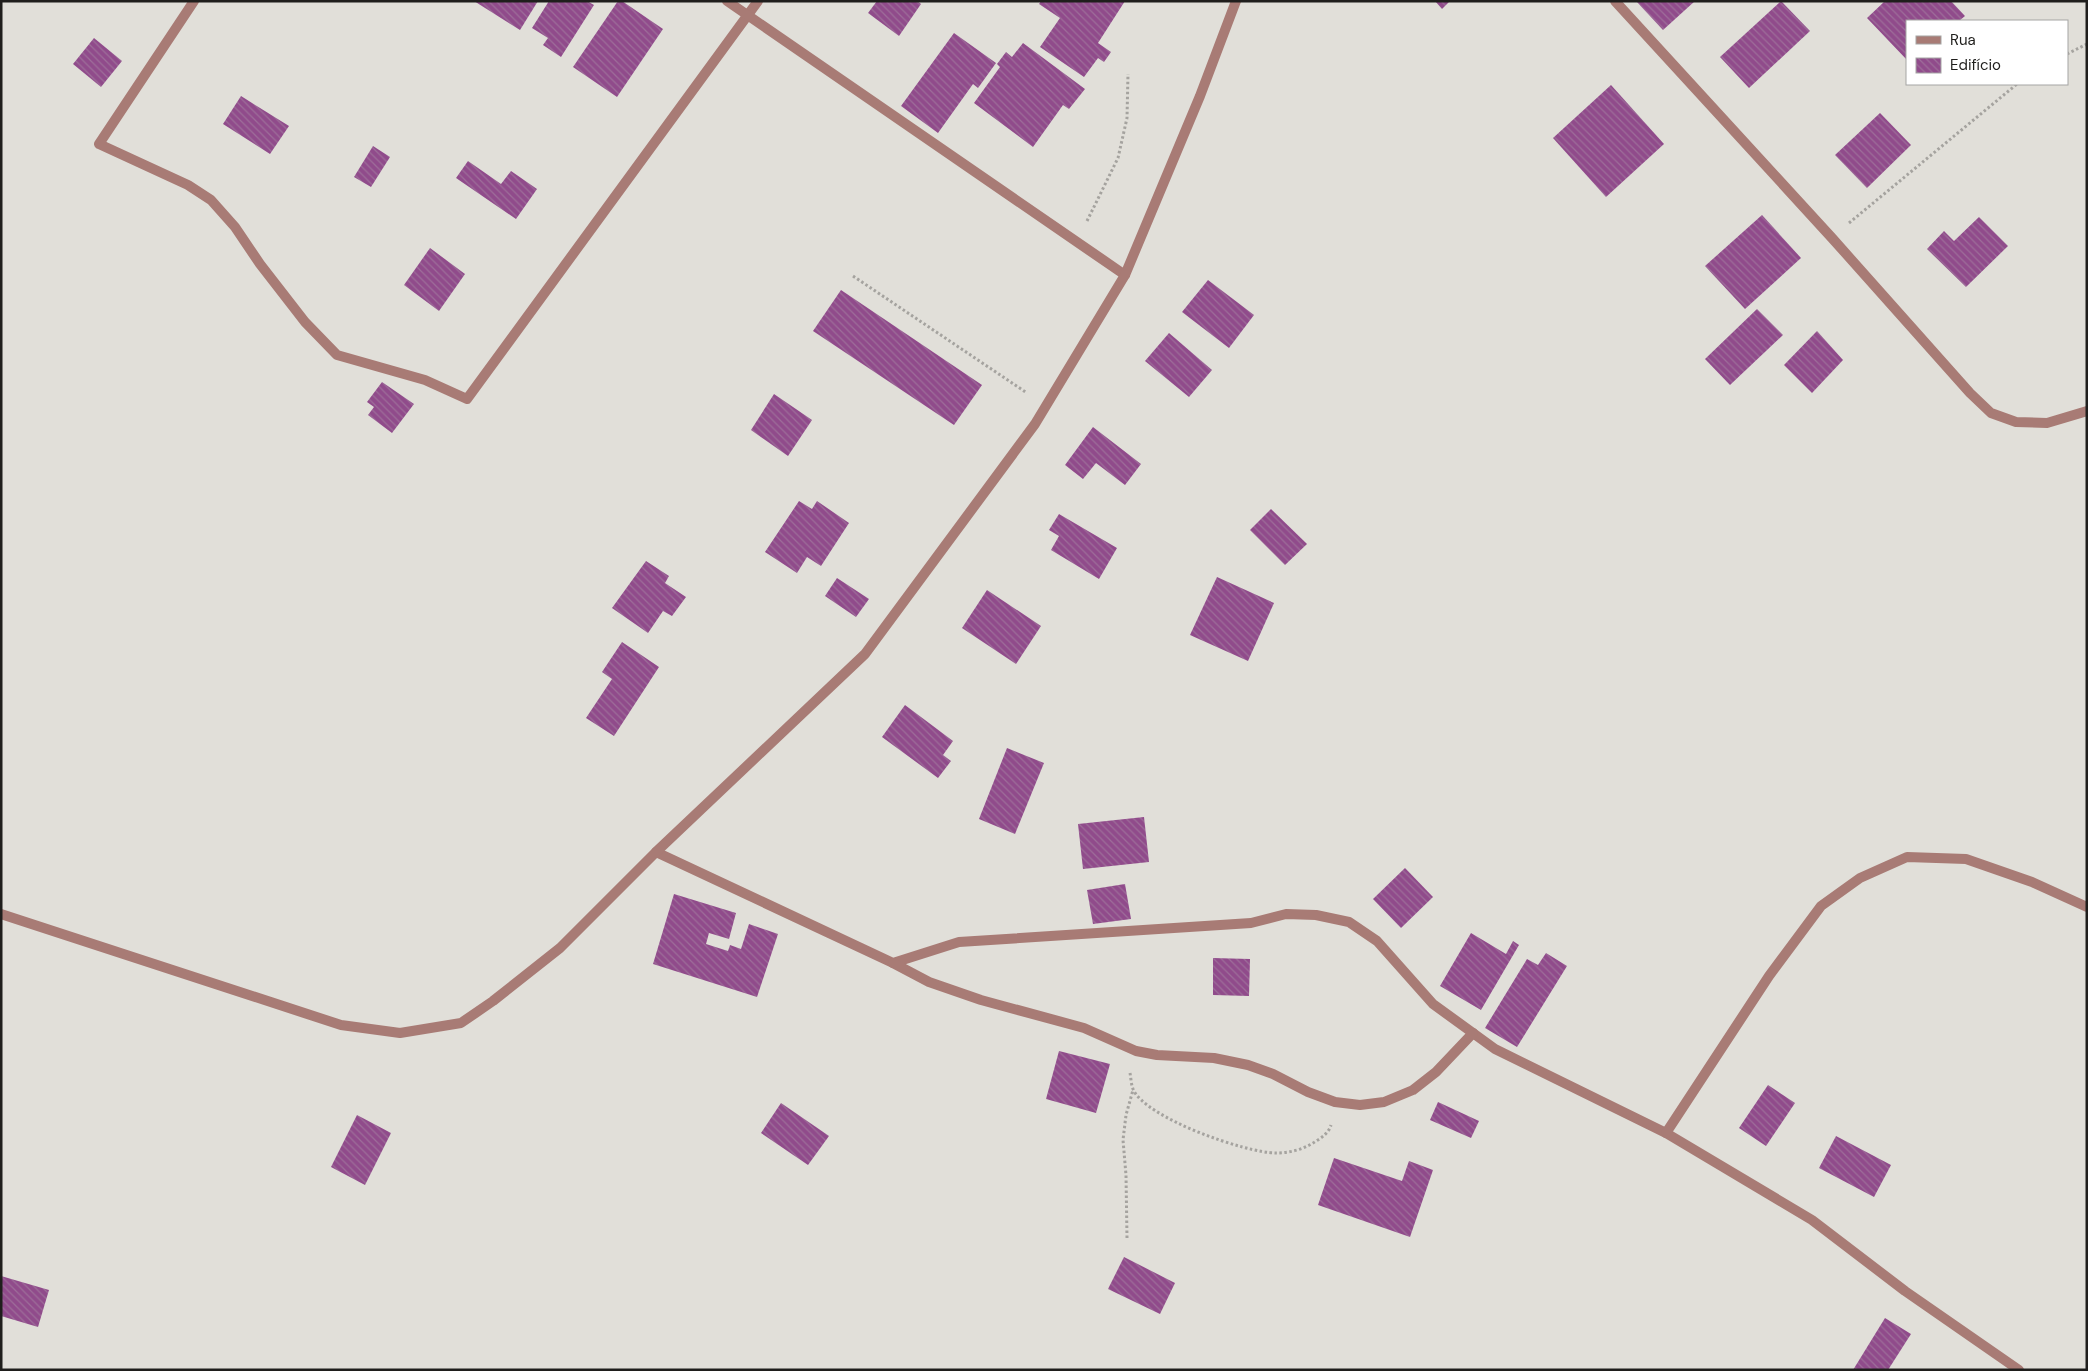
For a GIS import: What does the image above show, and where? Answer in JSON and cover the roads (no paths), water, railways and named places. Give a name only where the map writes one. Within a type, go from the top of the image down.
[{"type":"street","points":[[194,1],[99,144],[188,186],[211,200],[235,227],[260,264],[305,322],[337,355],[425,380],[467,399],[758,1]]},
{"type":"street","points":[[727,1],[1125,275]]},
{"type":"street","points":[[1,914],[341,1025],[400,1033],[461,1023],[493,1001],[560,948],[656,852],[865,654],[1035,424],[1125,275],[1200,96],[1236,1]]},
{"type":"street","points":[[1615,1],[1832,238],[1970,393],[1991,412],[2016,422],[2047,423],[2087,411]]},
{"type":"street","points":[[656,852],[893,963],[929,982],[981,1000],[1084,1028],[1136,1051],[1214,1058],[1248,1065],[1273,1074],[1335,1102],[1360,1105],[1384,1102],[1413,1090],[1436,1072],[1473,1033]]},
{"type":"street","points":[[1666,1132],[1768,976],[1821,906],[1860,878],[1907,857],[1966,859],[2032,882],[2087,907]]},
{"type":"street","points":[[893,963],[959,942],[1251,923],[1286,914],[1316,915],[1349,922],[1377,941],[1433,1004],[1495,1050],[1666,1132],[1812,1220],[1905,1291],[2019,1370]]}]
